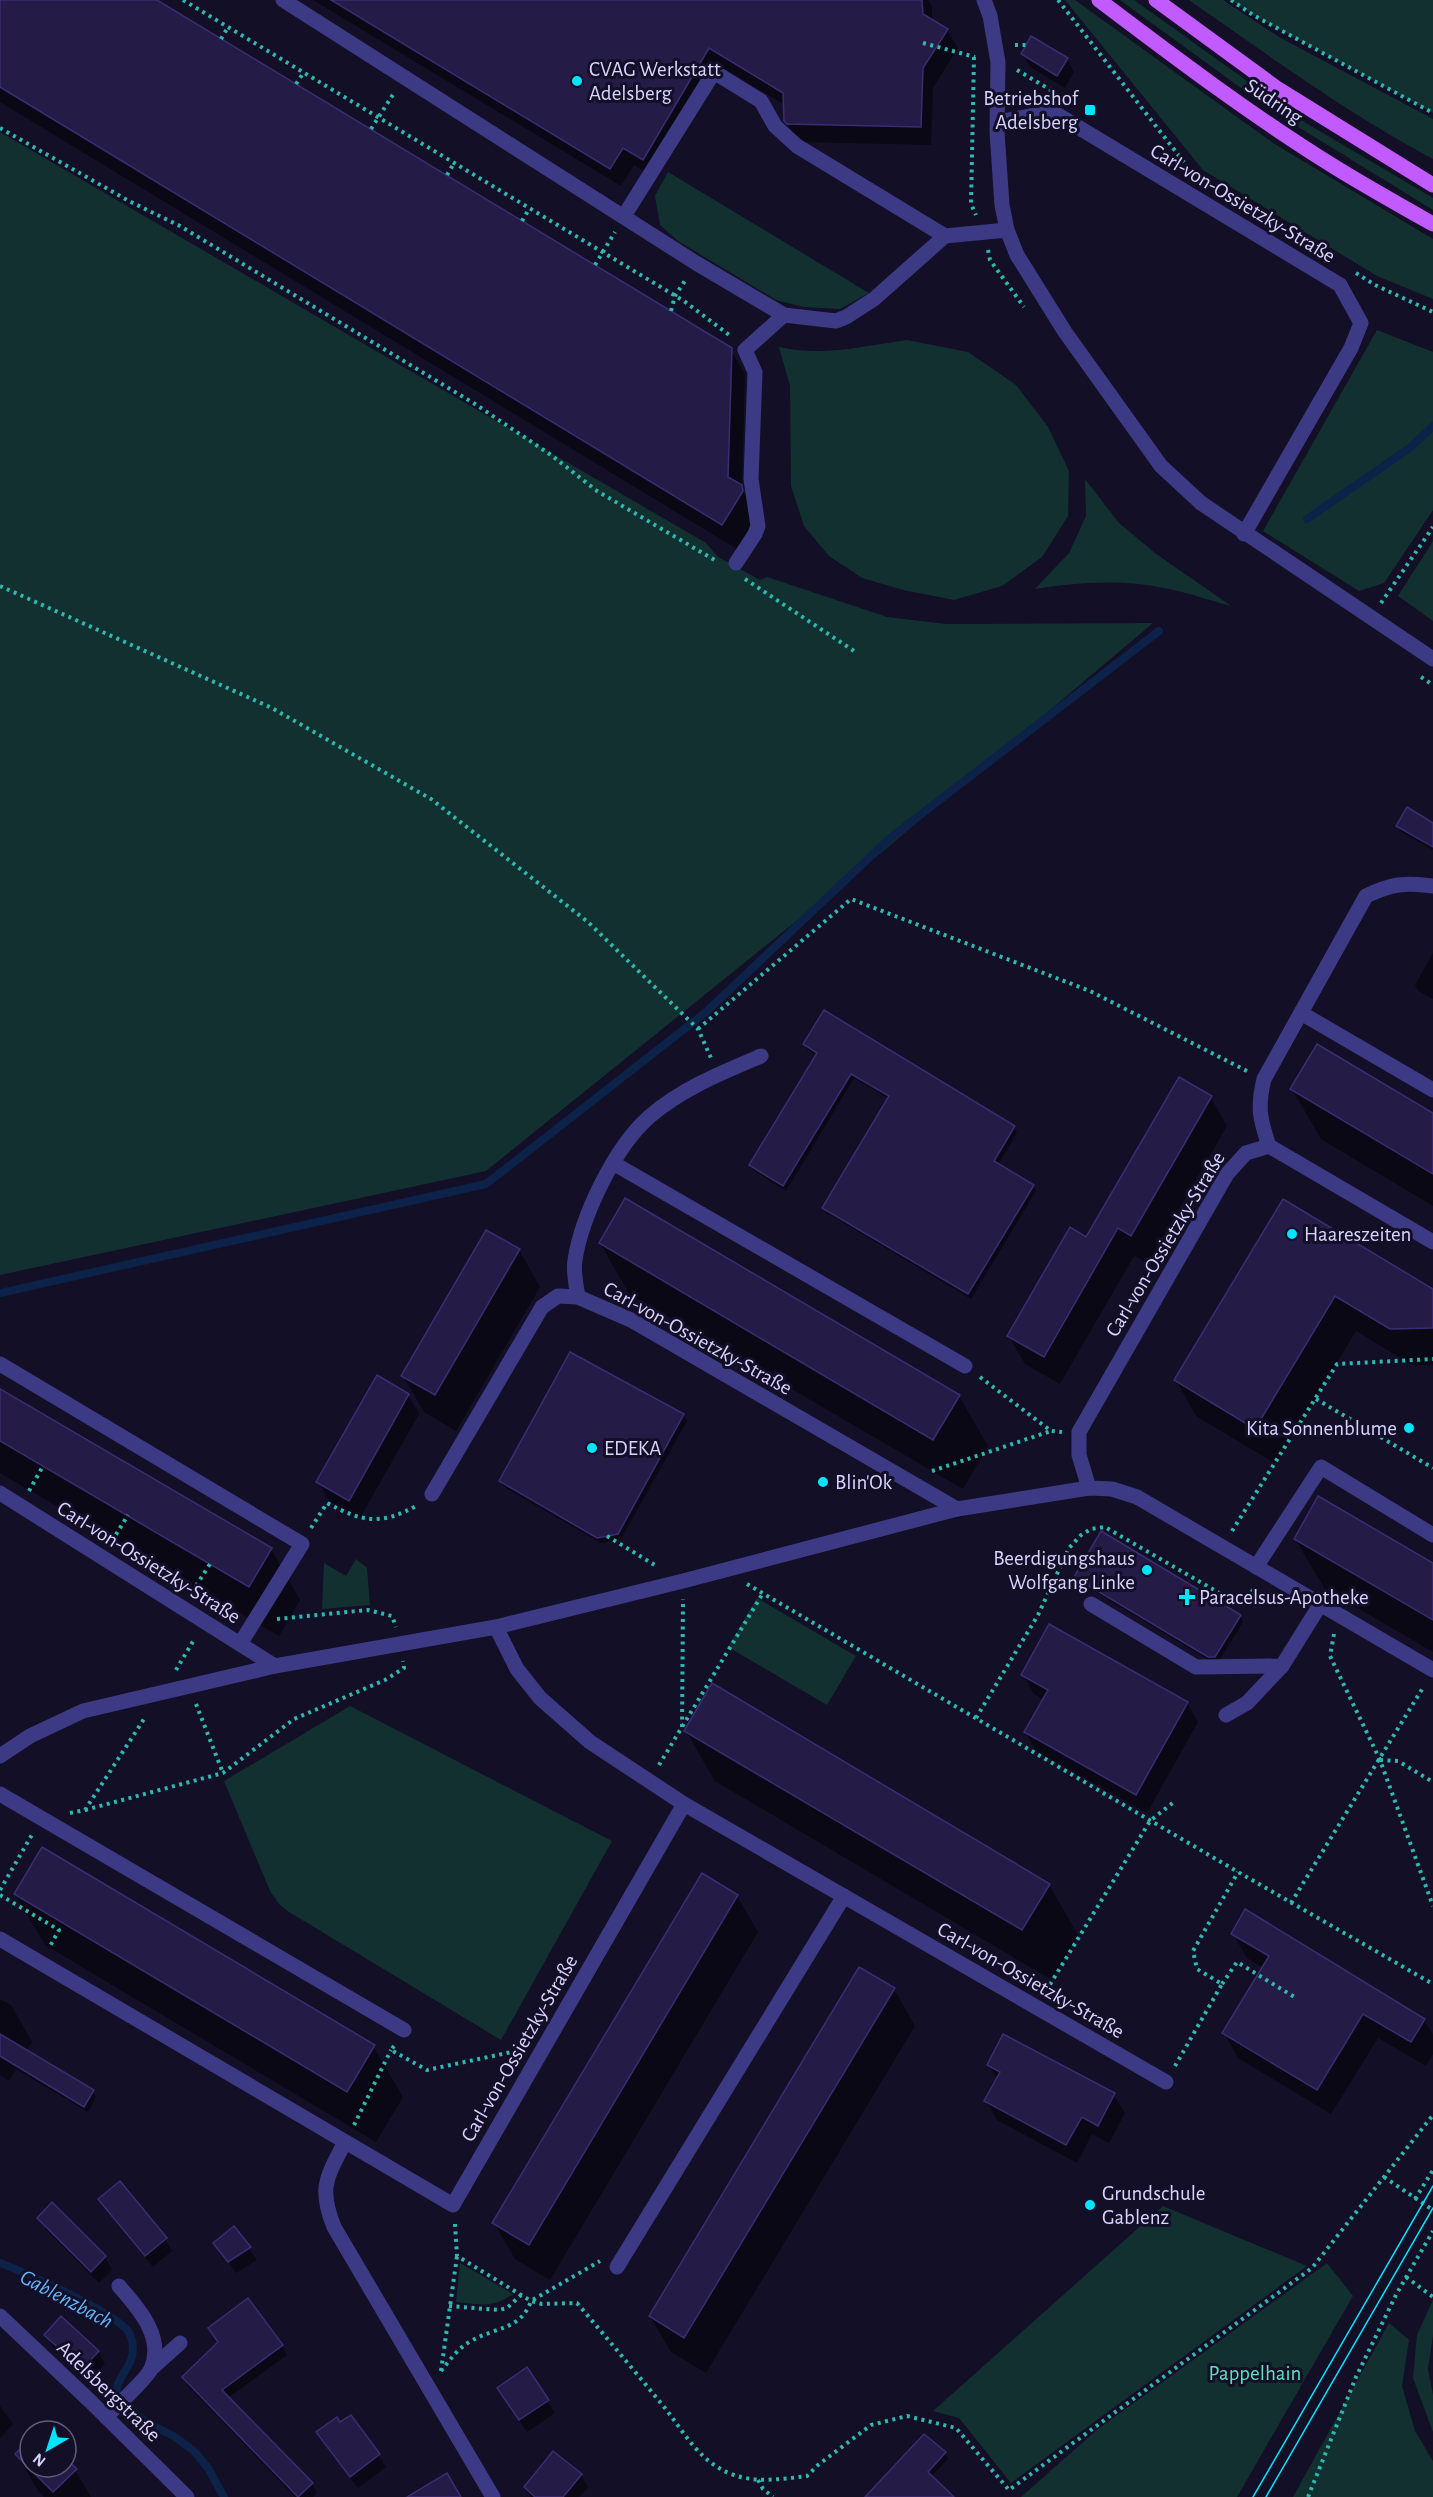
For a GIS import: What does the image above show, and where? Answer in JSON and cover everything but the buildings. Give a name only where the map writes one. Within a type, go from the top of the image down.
[{"type":"main road","name":"Südring","points":[[1099,0],[1179,61],[1260,118],[1338,169],[1433,224]]},
{"type":"main road","name":"Südring","points":[[1156,0],[1278,89],[1433,185]]},
{"type":"street","points":[[283,0],[696,263],[784,315],[836,321],[874,299],[945,236],[1007,230]]},
{"type":"street","points":[[984,0],[990,16],[998,62],[1002,205],[1007,230],[1017,255],[1065,332],[1161,466],[1201,503],[1433,659]]},
{"type":"street","points":[[624,216],[714,72],[761,101],[775,126],[797,146],[945,236]]},
{"type":"street","name":"Carl-von-Ossietzky-Straße","points":[[998,122],[1053,112],[1340,285],[1361,323],[1351,348],[1244,534]]},
{"type":"street","points":[[732,568],[758,526],[751,478],[755,372],[745,350],[784,315]]},
{"type":"street","points":[[1433,886],[1408,883],[1386,886],[1366,896],[1264,1080],[1258,1102],[1262,1127],[1269,1146],[1433,1242]]},
{"type":"street","points":[[1301,1012],[1433,1090]]},
{"type":"street","points":[[578,1297],[574,1262],[592,1204],[619,1150],[649,1117],[695,1085],[761,1056]]},
{"type":"street","name":"Carl-von-Ossietzky-Straße","points":[[1079,1432],[1227,1174],[1246,1153],[1269,1146]]},
{"type":"street","points":[[613,1163],[965,1366]]},
{"type":"street","name":"Carl-von-Ossietzky-Straße","points":[[432,1494],[542,1307],[558,1296],[578,1297],[631,1320],[957,1509]]},
{"type":"street","points":[[0,1364],[302,1544],[240,1644]]},
{"type":"street","points":[[1079,1432],[1079,1455],[1089,1488]]},
{"type":"street","points":[[1256,1567],[1321,1467],[1433,1535]]},
{"type":"street","points":[[0,1756],[30,1736],[83,1711],[275,1666],[496,1626],[683,1581],[957,1509],[1089,1488],[1112,1490],[1137,1497],[1337,1615],[1430,1675]]},
{"type":"street","name":"Carl-von-Ossietzky-Straße","points":[[0,1493],[275,1666]]},
{"type":"street","points":[[1091,1604],[1196,1667],[1282,1666]]},
{"type":"street","points":[[1226,1715],[1247,1703],[1282,1666],[1320,1605]]},
{"type":"street","name":"Carl-von-Ossietzky-Straße","points":[[496,1626],[517,1669],[540,1698],[590,1742],[684,1804],[1166,2082]]},
{"type":"street","points":[[0,1794],[404,2030]]},
{"type":"street","name":"Carl-von-Ossietzky-Straße","points":[[453,2205],[684,1804]]},
{"type":"street","points":[[617,2267],[844,1896]]},
{"type":"street","points":[[0,1939],[453,2205]]},
{"type":"street","points":[[345,2142],[325,2183],[328,2211],[334,2227],[493,2497]]},
{"type":"street","points":[[119,2286],[140,2310],[150,2329],[154,2345],[151,2369]]},
{"type":"street","name":"Adelsbergstraße","points":[[0,2316],[109,2414],[187,2497]]},
{"type":"street","points":[[109,2414],[151,2369],[180,2343]]},
{"type":"path","points":[[183,0],[675,296],[730,334],[745,350]]},
{"type":"path","points":[[1058,0],[1194,175]]},
{"type":"path","points":[[1231,0],[1253,15],[1433,113]]},
{"type":"path","points":[[221,39],[228,27]]},
{"type":"path","points":[[297,84],[304,72]]},
{"type":"path","points":[[371,129],[405,77]]},
{"type":"path","points":[[0,128],[129,201],[180,226],[475,404],[550,455],[597,491],[732,568],[854,651]]},
{"type":"path","points":[[447,176],[454,163]]},
{"type":"path","points":[[522,221],[529,209]]},
{"type":"path","points":[[595,265],[624,216]]},
{"type":"path","points":[[671,311],[675,296],[696,263]]},
{"type":"path","points":[[1355,273],[1433,312]]},
{"type":"path","points":[[1371,618],[1433,527]]},
{"type":"path","points":[[0,586],[272,708],[431,799],[588,922],[698,1028],[717,1075]]},
{"type":"path","points":[[698,1028],[851,899],[1090,991],[1264,1080]]},
{"type":"path","points":[[1223,1548],[1337,1364],[1433,1359]]},
{"type":"path","points":[[965,1366],[1051,1431]]},
{"type":"path","points":[[1316,1398],[1433,1468]]},
{"type":"path","points":[[906,1480],[1051,1431],[1079,1432]]},
{"type":"path","points":[[27,1494],[43,1466]]},
{"type":"path","points":[[302,1544],[327,1503],[362,1519],[378,1521],[400,1515],[432,1494]]},
{"type":"path","points":[[110,1544],[128,1515]]},
{"type":"path","points":[[976,1718],[1038,1614],[1069,1548],[1081,1535],[1091,1529],[1105,1527],[1242,1606],[1254,1587],[1263,1593]]},
{"type":"path","points":[[608,1536],[630,1552],[683,1581],[682,1727]]},
{"type":"path","points":[[192,1592],[210,1564]]},
{"type":"path","points":[[724,1570],[1150,1821],[1433,1984]]},
{"type":"path","points":[[649,1781],[762,1593]]},
{"type":"path","points":[[0,1890],[42,1817],[85,1810],[224,1773],[294,1719],[385,1680],[404,1668],[401,1643],[392,1616],[368,1610],[254,1621]]},
{"type":"path","points":[[1337,1615],[1330,1656],[1380,1760],[1433,1906]]},
{"type":"path","points":[[1310,1621],[1344,1641]]},
{"type":"path","points":[[85,1810],[206,1622]]},
{"type":"path","points":[[1291,1903],[1430,1675]]},
{"type":"path","points":[[1412,1683],[1422,1689]]},
{"type":"path","points":[[189,1686],[224,1773]]},
{"type":"path","points":[[1380,1760],[1398,1761],[1433,1782]]},
{"type":"path","points":[[1036,2007],[1150,1821],[1175,1801]]},
{"type":"path","points":[[1222,1984],[1197,1969],[1193,1951],[1238,1872]]},
{"type":"path","points":[[0,1895],[59,1930],[40,1963]]},
{"type":"path","points":[[1166,2082],[1237,1962],[1296,1998]]},
{"type":"path","points":[[345,2142],[391,2050],[404,2030]]},
{"type":"path","points":[[391,2050],[427,2070],[545,2045]]},
{"type":"path","points":[[457,2256],[531,2301],[542,2304],[577,2303],[673,2417],[686,2439],[699,2453],[732,2475],[758,2480],[807,2476],[870,2425],[908,2416],[956,2428],[1009,2490],[1312,2268],[1433,2115]]},
{"type":"path","points":[[1415,2199],[1433,2170]]},
{"type":"path","points":[[1384,2177],[1433,2210]]},
{"type":"path","points":[[437,2400],[457,2256],[453,2205]]},
{"type":"path","points":[[1308,2497],[1356,2377],[1406,2277],[1433,2231]]},
{"type":"path","points":[[441,2371],[461,2347],[472,2340],[519,2321],[527,2313],[531,2301],[601,2260],[617,2267]]},
{"type":"path","points":[[1406,2277],[1433,2297]]},
{"type":"path","points":[[449,2306],[499,2310],[507,2308],[521,2295]]},
{"type":"path","points":[[758,2480],[763,2489],[773,2497]]},
{"type":"green space","points":[[1065,0],[1075,0],[1273,143],[1433,239],[1433,299],[1377,276],[1203,170]]},
{"type":"green space","points":[[1120,0],[1134,0],[1306,123],[1433,198],[1433,210],[1274,112]]},
{"type":"green space","points":[[1189,0],[1223,0],[1279,37],[1433,119],[1433,159],[1339,103]]},
{"type":"green space","points":[[1231,0],[1433,0],[1433,113],[1253,15]]},
{"type":"green space","points":[[0,132],[706,543],[718,557],[760,580],[767,577],[887,617],[946,624],[1153,623],[882,852],[486,1171],[0,1275]]},
{"type":"green space","points":[[668,172],[869,293],[840,309],[804,307],[776,300],[678,241],[660,225],[655,196]]},
{"type":"green space","points":[[1377,330],[1433,352],[1433,510],[1384,583],[1359,591],[1263,531]]},
{"type":"green space","points":[[907,340],[968,352],[1016,385],[1048,427],[1069,471],[1068,516],[1042,557],[1002,586],[954,600],[903,590],[862,578],[829,556],[804,526],[791,486],[790,386],[779,347],[827,351]]},
{"type":"green space","points":[[1085,479],[1119,523],[1155,553],[1231,606],[1177,591],[1135,584],[1085,583],[1035,589],[1069,553],[1086,516]]},
{"type":"green space","points":[[1433,541],[1433,621],[1398,596]]},
{"type":"green space","points":[[356,1559],[367,1568],[370,1605],[322,1609],[324,1563],[346,1576]]},
{"type":"green space","points":[[757,1598],[856,1656],[827,1705],[728,1647]]},
{"type":"green space","points":[[350,1706],[612,1841],[501,2040],[289,1912],[279,1904],[270,1891],[224,1781]]},
{"type":"green space","points":[[1163,2206],[1307,2266],[1011,2483],[959,2418],[933,2411]]},
{"type":"green space","points":[[460,2263],[513,2294],[492,2304],[456,2302]]},
{"type":"green space","name":"Pappelhain","points":[[1327,2263],[1353,2296],[1237,2497],[1021,2497],[1098,2429]]},
{"type":"green space","points":[[1433,2300],[1433,2335],[1428,2369],[1433,2395],[1433,2432],[1413,2378],[1417,2335]]},
{"type":"green space","name":"Pappelhain","points":[[1389,2323],[1409,2340],[1402,2386],[1415,2431],[1433,2461],[1433,2497],[1293,2497]]},
{"type":"waterway","points":[[1307,519],[1411,447],[1433,426]]},
{"type":"waterway","points":[[0,1293],[486,1184],[706,1012],[889,839],[1159,631]]},
{"type":"waterway","name":"Gablenzbach","points":[[0,2263],[87,2303],[105,2313],[128,2331],[133,2344],[132,2356],[120,2379],[117,2399],[146,2422],[175,2437],[194,2451],[208,2468],[224,2497]]},
{"type":"tram line","points":[[1253,2497],[1433,2186]]},
{"type":"tram line","points":[[1266,2497],[1433,2208]]},
{"type":"place","name":"CVAG Werkstatt Adelsberg","points":[[577,81]]},
{"type":"place","name":"Betriebshof Adelsberg","points":[[1090,110]]},
{"type":"place","name":"Haareszeiten","points":[[1292,1234]]},
{"type":"place","name":"Kita Sonnenblume","points":[[1409,1428]]},
{"type":"place","name":"EDEKA","points":[[592,1448]]},
{"type":"place","name":"Blin'Ok","points":[[823,1482]]},
{"type":"place","name":"Beerdigungshaus Wolfgang Linke","points":[[1147,1570]]},
{"type":"place","name":"Paracelsus-Apotheke","points":[[1187,1597]]},
{"type":"place","name":"Grundschule Gablenz","points":[[1090,2205]]}]
